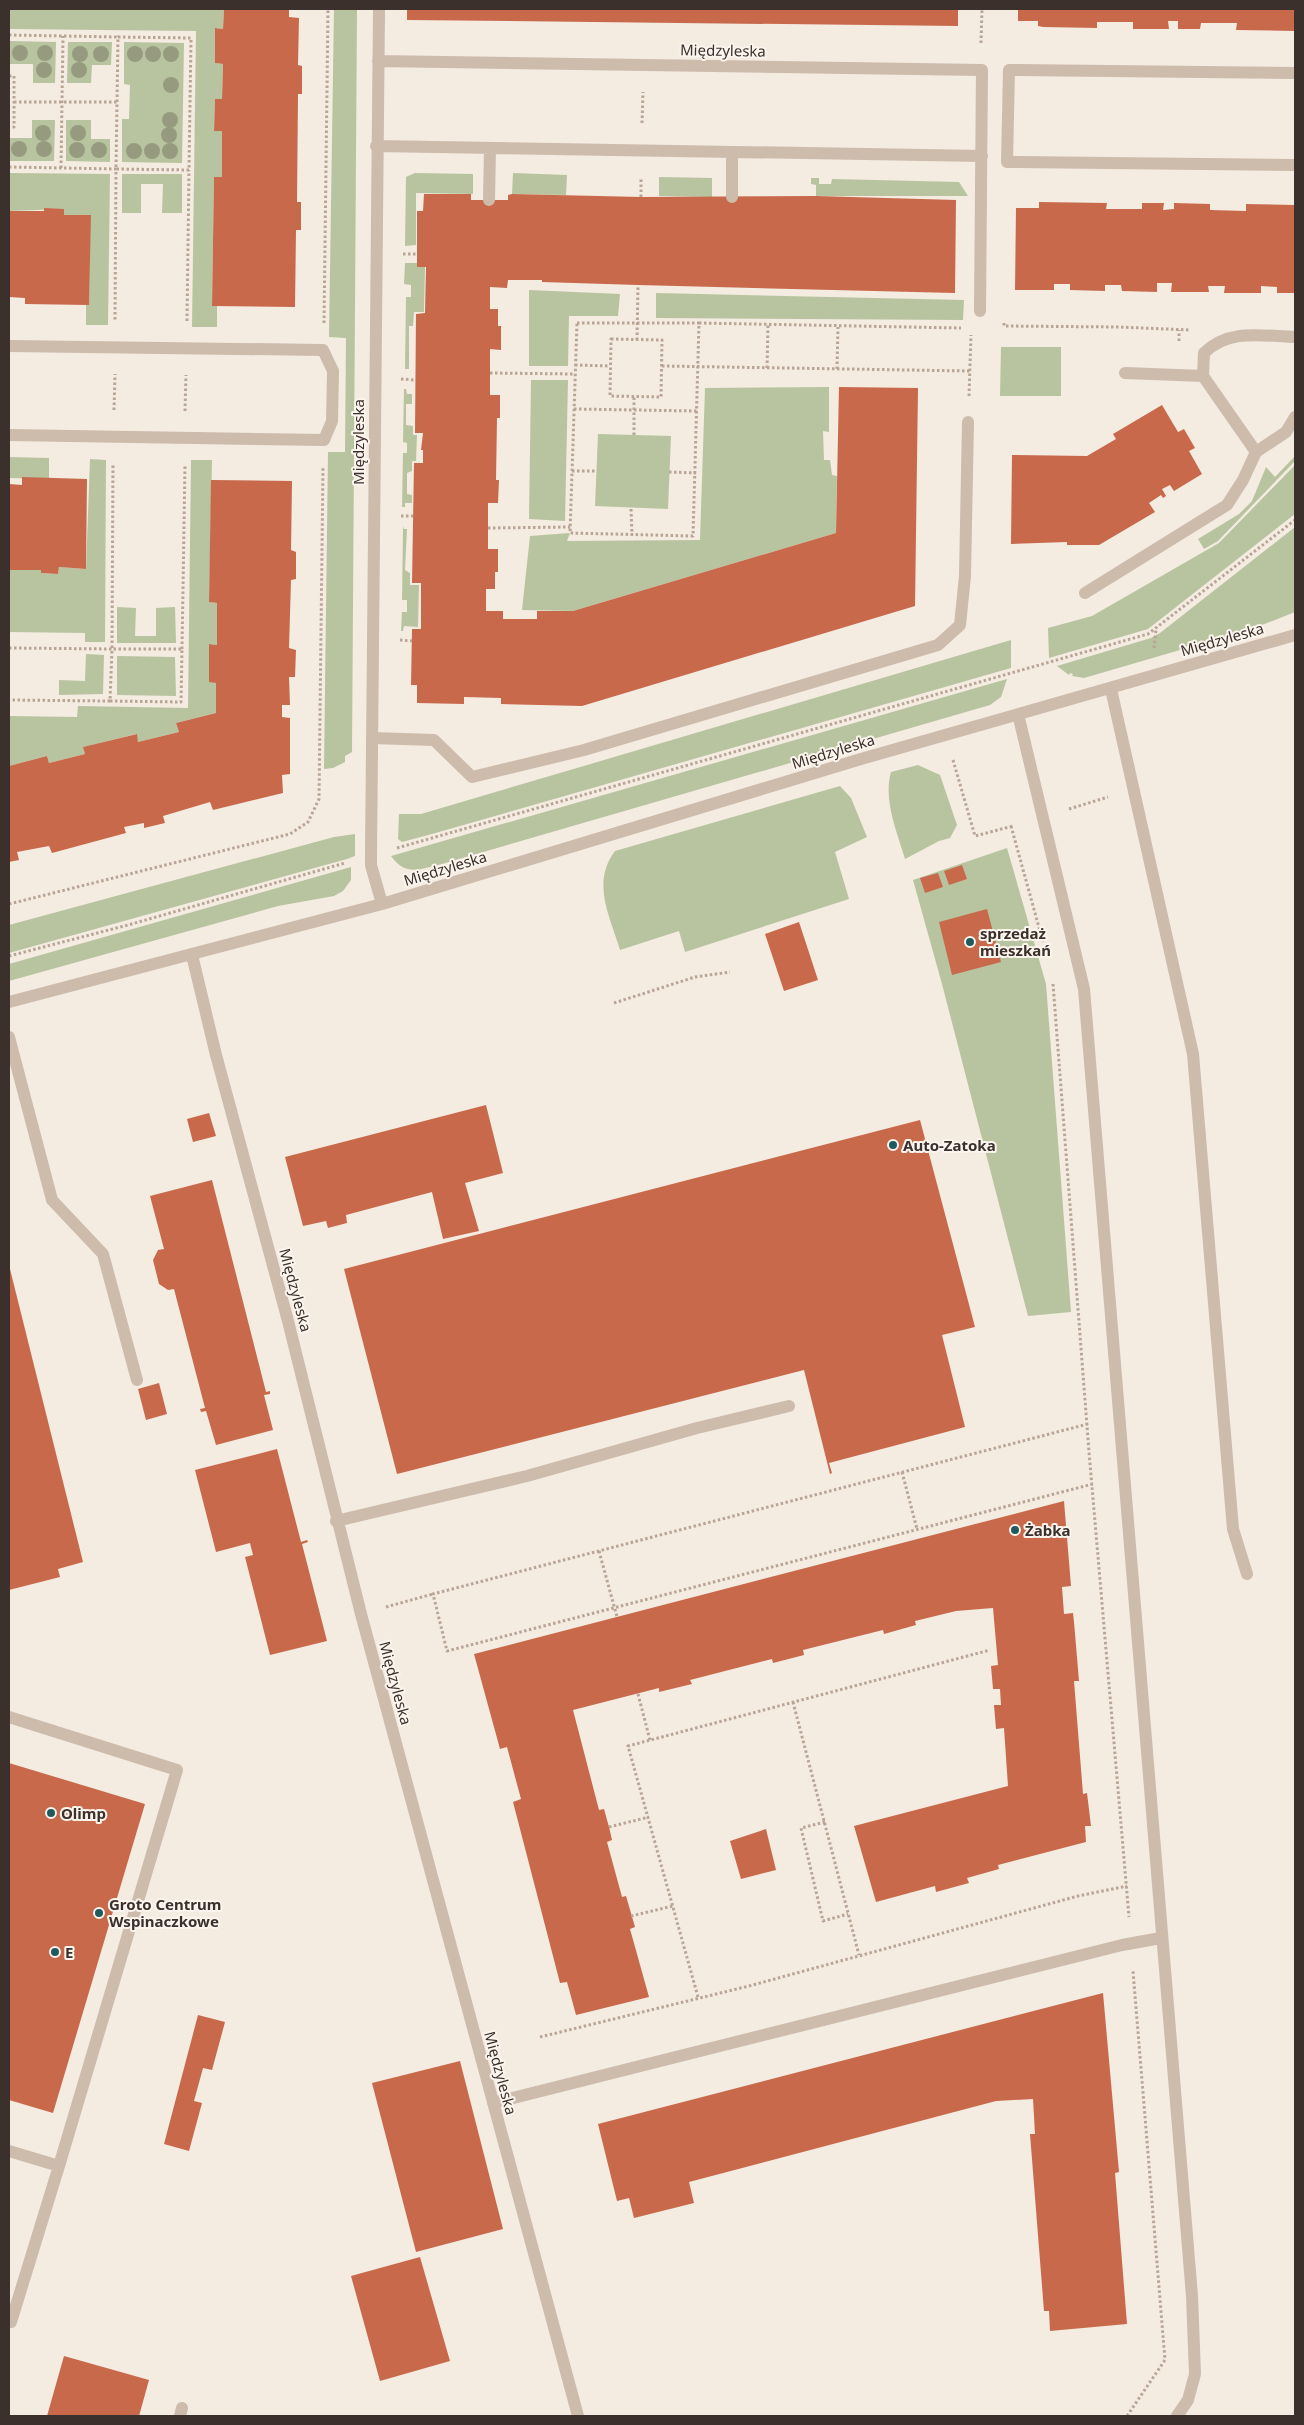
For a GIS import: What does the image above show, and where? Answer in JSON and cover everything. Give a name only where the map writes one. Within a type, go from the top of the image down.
[{"type":"street","name":"Międzyleska","points":[[378,9],[371,865],[382,904]]},
{"type":"street","name":"Międzyleska","points":[[378,61],[982,70],[980,311]]},
{"type":"street","points":[[1295,73],[1009,70],[1008,162],[1295,165]]},
{"type":"street","points":[[376,146],[982,156]]},
{"type":"street","points":[[489,200],[490,148]]},
{"type":"street","points":[[732,152],[732,198]]},
{"type":"street","points":[[1256,452],[1203,376],[1204,353],[1214,342],[1232,336],[1295,337]]},
{"type":"street","points":[[9,346],[324,350],[333,371],[332,421],[324,440],[9,436]]},
{"type":"street","points":[[1125,373],[1203,376]]},
{"type":"street","points":[[1085,593],[1227,505],[1243,480],[1256,452],[1286,432],[1295,417]]},
{"type":"street","points":[[372,738],[434,740],[472,777],[584,750],[938,645],[960,625],[965,576],[968,422]]},
{"type":"street","name":"Międzyleska","points":[[9,1002],[382,904],[946,735],[1111,689],[1295,634]]},
{"type":"street","points":[[1111,689],[1194,1054],[1233,1529],[1247,1574]]},
{"type":"street","points":[[1018,714],[1084,989],[1192,2296],[1195,2374],[1188,2400],[1177,2416]]},
{"type":"street","name":"Międzyleska","points":[[192,955],[216,1055],[288,1321],[360,1614],[578,2416]]},
{"type":"street","points":[[9,1037],[52,1200],[103,1254],[137,1380]]},
{"type":"street","points":[[336,1521],[527,1476],[698,1428],[789,1406]]},
{"type":"street","points":[[9,1717],[177,1770],[59,2166],[11,2322],[9,2322]]},
{"type":"street","points":[[493,2103],[1131,1943],[1161,1938]]},
{"type":"street","points":[[9,2151],[59,2166]]},
{"type":"path","points":[[324,350],[328,9]]},
{"type":"path","points":[[981,51],[982,9]]},
{"type":"path","points":[[9,35],[191,38],[187,325]]},
{"type":"path","points":[[60,168],[63,36]]},
{"type":"path","points":[[115,322],[118,36]]},
{"type":"path","points":[[9,76],[14,76],[14,127],[9,127]]},
{"type":"path","points":[[642,127],[643,89]]},
{"type":"path","points":[[14,102],[118,102]]},
{"type":"path","points":[[9,167],[189,170]]},
{"type":"path","points":[[641,171],[641,197]]},
{"type":"path","points":[[396,254],[416,254]]},
{"type":"path","points":[[637,340],[638,285]]},
{"type":"path","points":[[1004,316],[1004,326],[1118,327]]},
{"type":"path","points":[[699,324],[694,536],[570,533],[576,323],[637,323],[971,328],[968,422]]},
{"type":"path","points":[[767,368],[768,325]]},
{"type":"path","points":[[838,327],[838,369]]},
{"type":"path","points":[[611,339],[662,340],[662,366],[661,397],[610,396],[611,339]]},
{"type":"path","points":[[575,365],[610,366]]},
{"type":"path","points":[[114,412],[115,366]]},
{"type":"path","points":[[662,366],[970,371]]},
{"type":"path","points":[[490,373],[574,374]]},
{"type":"path","points":[[185,413],[186,374]]},
{"type":"path","points":[[634,396],[634,435]]},
{"type":"path","points":[[574,409],[697,411]]},
{"type":"path","points":[[9,904],[290,834],[308,822],[319,799],[324,440]]},
{"type":"path","points":[[110,701],[114,455]]},
{"type":"path","points":[[9,700],[181,702],[185,456]]},
{"type":"path","points":[[572,471],[596,471]]},
{"type":"path","points":[[669,472],[696,473]]},
{"type":"path","points":[[631,509],[632,535]]},
{"type":"path","points":[[9,956],[128,925],[1148,634],[1295,520]]},
{"type":"path","points":[[488,528],[570,527]]},
{"type":"path","points":[[9,648],[182,649]]},
{"type":"path","points":[[946,735],[975,836]]},
{"type":"path","points":[[1011,826],[1043,944]]},
{"type":"path","points":[[614,1003],[695,977],[730,972]]},
{"type":"path","points":[[1051,978],[1165,2360],[1127,2416]]},
{"type":"path","points":[[360,1614],[1120,1416]]},
{"type":"path","points":[[902,1472],[917,1529]]},
{"type":"path","points":[[433,1594],[447,1651],[1125,1477]]},
{"type":"path","points":[[599,1551],[617,1617]]},
{"type":"path","points":[[698,1997],[628,1746],[990,1650]]},
{"type":"path","points":[[638,1694],[650,1740]]},
{"type":"path","points":[[793,1702],[859,1955]]},
{"type":"path","points":[[609,1827],[649,1817]]},
{"type":"path","points":[[825,1822],[801,1828],[823,1921],[848,1914]]},
{"type":"path","points":[[540,2037],[749,1986],[1078,1896],[1127,1886]]},
{"type":"path","points":[[632,1916],[673,1906]]},
{"type":"green space","points":[[9,9],[224,9],[223,29],[215,28],[215,63],[223,64],[222,99],[215,100],[214,130],[222,131],[222,177],[214,178],[212,306],[217,306],[217,327],[192,327],[196,31],[9,29]]},
{"type":"green space","points":[[334,9],[357,9],[352,752],[345,756],[345,762],[333,768],[324,769],[328,452],[345,452],[346,338],[329,337]]},
{"type":"green space","points":[[9,41],[56,42],[55,83],[33,83],[33,64],[9,64]]},
{"type":"green space","points":[[68,42],[112,42],[111,65],[92,65],[91,83],[67,83]]},
{"type":"green space","points":[[124,42],[184,43],[182,163],[122,162],[122,119],[129,119],[130,85],[124,84]]},
{"type":"green space","points":[[32,120],[55,120],[54,161],[9,161],[9,138],[32,138]]},
{"type":"green space","points":[[66,120],[91,120],[91,139],[110,139],[110,162],[66,161]]},
{"type":"green space","points":[[9,173],[110,174],[108,325],[86,325],[86,305],[89,304],[90,215],[64,215],[63,209],[9,211]]},
{"type":"green space","points":[[415,173],[473,174],[473,194],[416,193],[416,245],[405,246],[406,177]]},
{"type":"green space","points":[[513,173],[567,175],[566,195],[512,194]]},
{"type":"green space","points":[[122,174],[182,174],[182,213],[162,213],[163,184],[141,184],[141,213],[122,213]]},
{"type":"green space","points":[[659,177],[712,178],[712,197],[659,196]]},
{"type":"green space","points":[[811,178],[819,178],[819,184],[831,184],[832,179],[959,182],[968,196],[816,196],[816,185],[811,184]]},
{"type":"green space","points":[[405,263],[417,263],[417,267],[425,267],[424,312],[414,312],[413,326],[409,326],[409,369],[405,369],[406,297],[411,297],[411,285],[404,284]]},
{"type":"green space","points":[[529,290],[620,294],[618,316],[569,316],[568,366],[529,366]]},
{"type":"green space","points":[[656,293],[964,300],[963,320],[656,318]]},
{"type":"green space","points":[[1001,347],[1061,347],[1061,396],[1000,396]]},
{"type":"green space","points":[[531,380],[568,380],[565,521],[529,519]]},
{"type":"green space","points":[[829,387],[829,432],[823,431],[824,460],[830,460],[832,475],[837,476],[836,533],[573,611],[522,610],[530,536],[570,533],[567,541],[700,540],[705,388]]},
{"type":"green space","points":[[404,389],[406,389],[407,394],[412,394],[412,404],[406,404],[406,425],[413,426],[413,435],[417,435],[416,461],[412,461],[412,471],[407,473],[407,494],[412,495],[412,503],[405,503],[405,507],[402,507],[403,453],[407,453],[407,443],[403,442]]},
{"type":"green space","points":[[598,434],[671,436],[668,509],[595,506]]},
{"type":"green space","points":[[1295,456],[1295,461],[1218,541],[1204,549],[1198,539],[1239,514],[1252,501],[1266,467],[1275,477]]},
{"type":"green space","points":[[9,457],[49,458],[49,479],[9,478]]},
{"type":"green space","points":[[90,459],[106,460],[105,642],[85,642],[85,633],[9,632],[9,570],[41,570],[41,573],[58,574],[59,567],[86,569]]},
{"type":"green space","points":[[191,460],[212,460],[209,602],[217,603],[217,645],[209,644],[209,681],[216,683],[216,713],[176,723],[179,732],[138,742],[136,734],[84,747],[85,754],[49,763],[47,756],[9,766],[9,716],[77,717],[78,706],[188,708]]},
{"type":"green space","points":[[1295,465],[1295,514],[1148,629],[1049,658],[1048,628],[1092,616],[1219,543]]},
{"type":"green space","points":[[404,526],[404,529],[407,529],[405,570],[410,573],[410,585],[419,585],[418,627],[404,626],[403,631],[401,631],[402,612],[407,612],[407,600],[402,600]]},
{"type":"green space","points":[[1295,527],[1295,612],[1252,629],[1084,678],[1072,676],[1073,674],[1070,673],[1069,675],[1057,666],[1151,638],[1160,633]]},
{"type":"green space","points":[[117,607],[136,608],[135,636],[156,636],[156,608],[175,607],[176,643],[117,643]]},
{"type":"green space","points":[[1011,640],[1011,668],[432,834],[402,842],[398,839],[399,814],[421,814]]},
{"type":"green space","points":[[86,654],[104,655],[103,694],[59,695],[59,680],[85,681]]},
{"type":"green space","points":[[117,656],[175,657],[176,696],[117,695]]},
{"type":"green space","points":[[1007,679],[1001,697],[990,705],[442,864],[414,870],[402,867],[391,856]]},
{"type":"green space","points":[[918,765],[940,775],[957,825],[950,838],[939,841],[905,859],[892,816],[889,783],[891,772]]},
{"type":"green space","points":[[840,786],[851,798],[867,837],[835,852],[849,899],[685,952],[679,931],[620,950],[608,912],[603,887],[608,863],[615,851]]},
{"type":"green space","points":[[355,834],[355,856],[347,859],[9,953],[9,925],[334,837]]},
{"type":"green space","points":[[1007,848],[1046,984],[1071,1312],[1028,1316],[942,984],[913,880]]},
{"type":"green space","points":[[351,867],[351,880],[343,891],[334,896],[278,906],[9,981],[9,964]]},
{"type":"building","points":[[224,9],[289,9],[289,17],[299,18],[298,65],[302,66],[302,94],[298,94],[297,202],[301,202],[301,230],[296,230],[295,307],[212,306],[214,177],[222,177],[222,131],[214,131],[215,99],[222,99],[223,64],[215,63],[215,28],[223,29]]},
{"type":"building","points":[[407,9],[958,9],[958,26],[407,20]]},
{"type":"building","points":[[1018,9],[1295,9],[1295,31],[1236,30],[1237,23],[1201,23],[1200,29],[1178,29],[1178,21],[1168,21],[1169,29],[1133,29],[1133,22],[1097,22],[1097,28],[1043,27],[1038,26],[1038,21],[1018,21]]},
{"type":"building","points":[[424,194],[471,194],[471,200],[508,200],[508,195],[512,194],[641,197],[816,196],[956,200],[955,293],[542,282],[542,280],[508,280],[507,288],[490,287],[490,309],[498,309],[498,326],[501,326],[501,350],[490,349],[490,395],[500,395],[500,418],[497,418],[496,480],[499,480],[498,503],[488,503],[488,549],[498,549],[498,572],[495,572],[495,589],[486,589],[486,611],[503,611],[503,619],[537,619],[537,611],[573,611],[836,533],[839,387],[918,388],[915,606],[582,706],[501,704],[501,698],[464,697],[464,704],[417,703],[417,685],[411,685],[412,629],[421,629],[421,583],[412,583],[414,463],[423,463],[423,450],[421,450],[423,433],[415,433],[416,314],[425,313],[426,267],[417,267],[417,211],[423,211]]},
{"type":"building","points":[[1039,202],[1107,203],[1106,209],[1142,209],[1142,203],[1164,203],[1163,210],[1174,209],[1174,203],[1210,204],[1210,210],[1246,211],[1246,204],[1295,205],[1295,293],[1277,293],[1277,287],[1261,286],[1261,293],[1224,293],[1225,286],[1208,286],[1209,292],[1171,292],[1172,283],[1157,283],[1157,292],[1122,291],[1121,285],[1105,285],[1105,291],[1070,290],[1070,284],[1054,284],[1054,290],[1015,290],[1016,208],[1039,208]]},
{"type":"building","points":[[44,208],[64,209],[64,215],[91,215],[89,305],[25,304],[25,298],[9,297],[9,211],[44,211]]},
{"type":"building","points":[[1162,405],[1178,432],[1184,429],[1195,448],[1189,451],[1202,474],[1174,491],[1170,485],[1162,489],[1166,496],[1163,498],[1161,495],[1149,503],[1155,512],[1099,545],[1067,545],[1067,542],[1011,544],[1012,455],[1087,456],[1116,439],[1113,434]]},
{"type":"building","points":[[22,477],[87,479],[86,569],[59,567],[58,574],[41,573],[41,570],[9,570],[9,484],[22,485]]},
{"type":"building","points":[[211,480],[292,481],[291,550],[296,552],[296,579],[291,580],[289,648],[296,650],[295,677],[289,677],[290,705],[282,705],[282,717],[290,718],[290,774],[282,775],[283,793],[213,810],[210,802],[163,816],[165,823],[144,828],[144,823],[124,827],[126,833],[52,853],[49,846],[17,852],[19,860],[9,862],[9,766],[47,756],[49,763],[85,754],[83,747],[137,734],[138,742],[179,732],[176,723],[216,713],[216,683],[209,682],[209,644],[217,645],[217,603],[209,602]]},
{"type":"building","points":[[962,865],[967,879],[949,885],[944,871]]},
{"type":"building","points":[[938,873],[943,887],[925,893],[920,878]]},
{"type":"building","name":"sprzedaż mieszkań","points":[[987,909],[1001,962],[952,975],[939,922]]},
{"type":"building","points":[[799,922],[818,980],[784,991],[765,934]]},
{"type":"building","points":[[486,1105],[503,1173],[465,1183],[479,1231],[443,1239],[432,1192],[346,1215],[347,1223],[328,1228],[326,1221],[303,1226],[285,1157]]},
{"type":"building","points":[[209,1113],[216,1136],[193,1142],[187,1119]]},
{"type":"building","points":[[920,1120],[975,1327],[942,1335],[965,1427],[829,1463],[832,1473],[830,1474],[804,1370],[397,1474],[344,1269]]},
{"type":"building","points":[[212,1180],[266,1392],[270,1391],[270,1394],[264,1395],[273,1430],[216,1445],[206,1411],[201,1412],[200,1409],[205,1408],[174,1289],[168,1290],[159,1284],[153,1260],[158,1250],[164,1249],[150,1196]]},
{"type":"building","points":[[9,1265],[83,1562],[58,1569],[60,1577],[9,1590]]},
{"type":"building","points":[[159,1383],[167,1414],[146,1420],[138,1389]]},
{"type":"building","points":[[277,1449],[301,1542],[307,1540],[308,1542],[302,1544],[327,1641],[270,1655],[245,1557],[253,1555],[250,1543],[216,1552],[195,1470]]},
{"type":"building","points":[[1064,1501],[1071,1586],[1062,1587],[1064,1614],[1073,1613],[1074,1622],[1079,1681],[1074,1681],[1083,1794],[1087,1793],[1091,1826],[1085,1826],[1086,1842],[998,1865],[999,1869],[967,1878],[969,1883],[936,1892],[935,1886],[876,1902],[854,1826],[1008,1786],[1004,1728],[996,1729],[994,1705],[1001,1705],[1000,1689],[993,1689],[991,1666],[998,1665],[993,1608],[956,1611],[915,1621],[916,1625],[884,1634],[883,1630],[803,1650],[804,1655],[773,1663],[772,1659],[690,1680],[692,1684],[659,1692],[659,1688],[573,1710],[599,1810],[604,1809],[609,1827],[612,1840],[607,1842],[622,1897],[626,1896],[635,1927],[630,1929],[649,1997],[576,2015],[567,1982],[560,1983],[513,1802],[521,1799],[507,1747],[500,1749],[474,1654]]},
{"type":"building","name":"E","points":[[9,1763],[145,1804],[53,2113],[9,2100]]},
{"type":"building","points":[[766,1829],[776,1870],[741,1879],[730,1841]]},
{"type":"building","points":[[1103,1993],[1119,2172],[1115,2173],[1127,2324],[1050,2331],[1049,2311],[1044,2311],[1030,2134],[1035,2134],[1033,2099],[996,2101],[689,2182],[694,2203],[634,2218],[629,2198],[617,2201],[598,2124]]},
{"type":"building","points":[[198,2015],[225,2022],[212,2070],[203,2068],[194,2101],[202,2103],[189,2151],[164,2144]]},
{"type":"building","points":[[460,2061],[503,2229],[416,2252],[372,2083]]},
{"type":"building","points":[[420,2257],[450,2361],[380,2381],[351,2276]]},
{"type":"building","points":[[64,2356],[149,2380],[139,2416],[47,2416]]},
{"type":"place","name":"sprzedaż mieszkań","points":[[970,942]]},
{"type":"place","name":"Auto-Zatoka","points":[[893,1145]]},
{"type":"place","name":"Żabka","points":[[1015,1530]]},
{"type":"place","name":"Olimp","points":[[51,1813]]},
{"type":"place","name":"Groto Centrum Wspinaczkowe","points":[[99,1913]]},
{"type":"place","name":"E","points":[[55,1952]]}]
